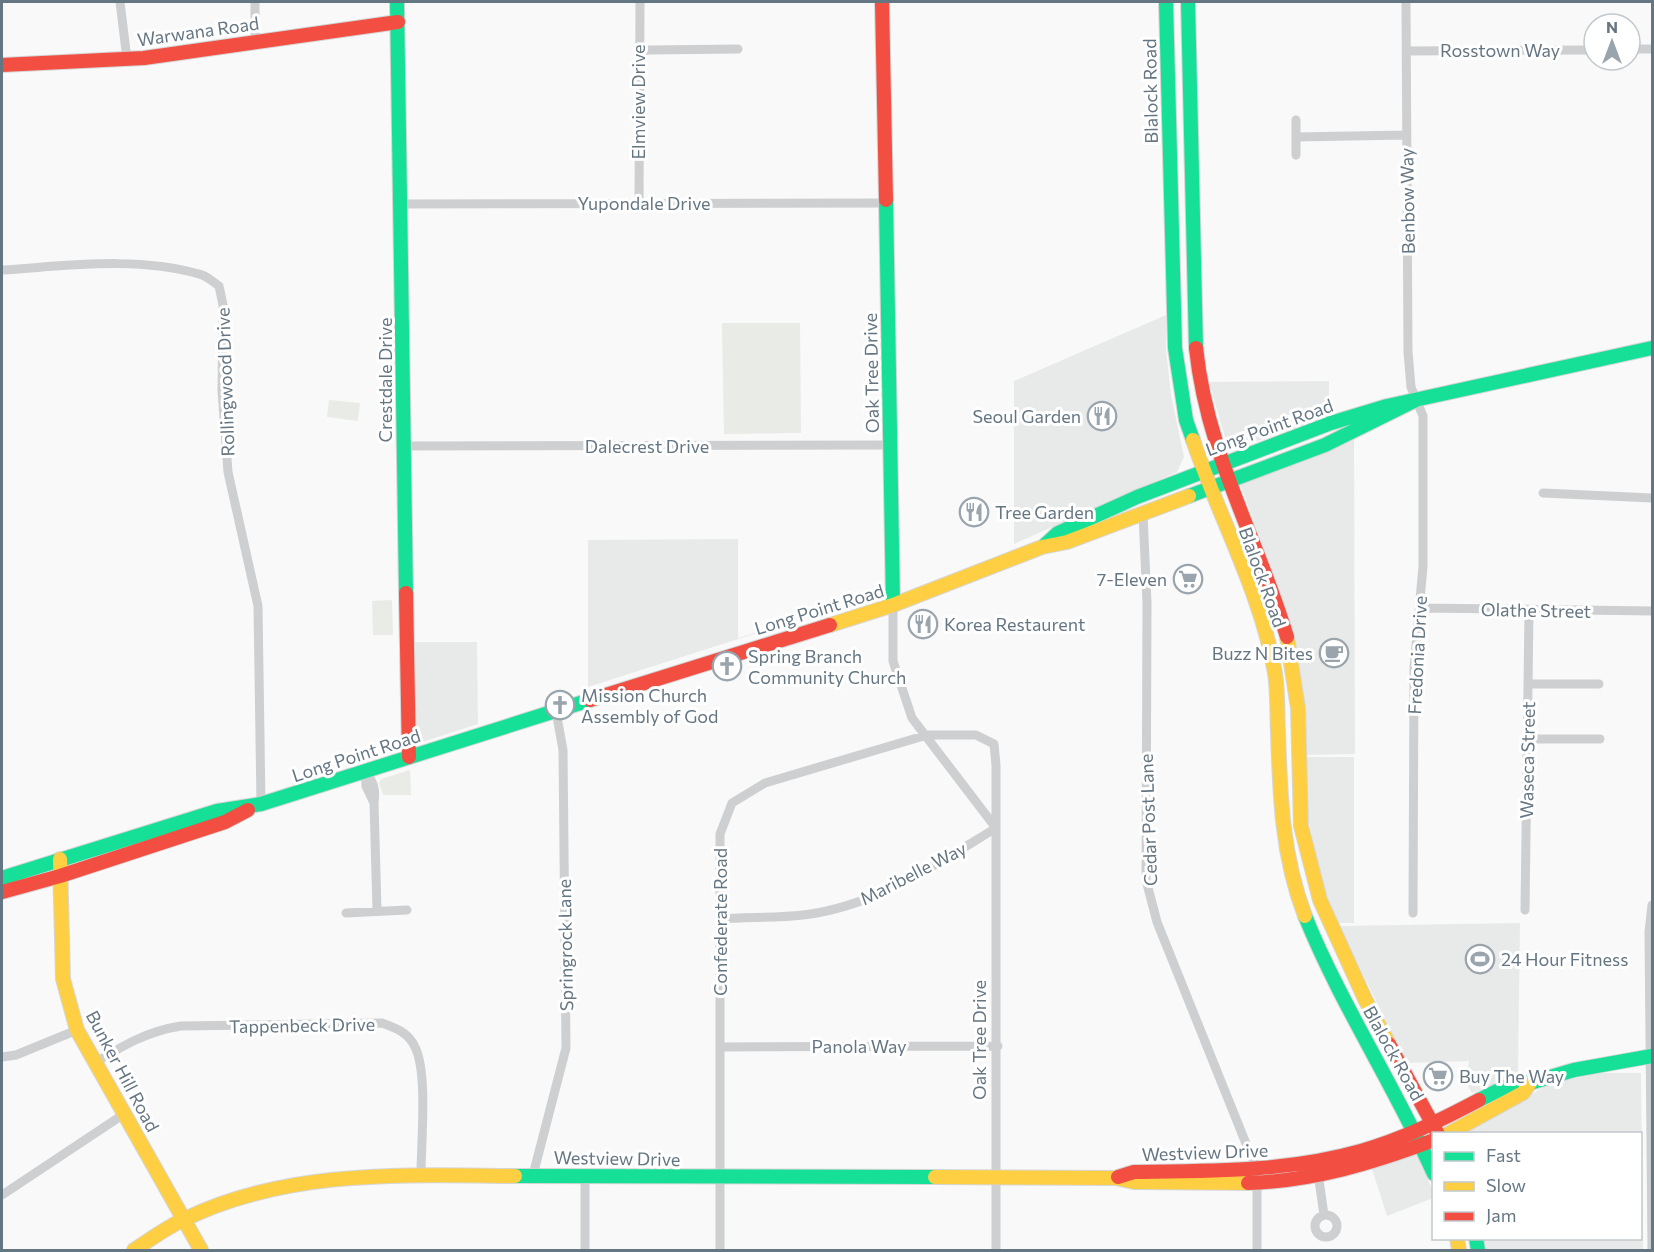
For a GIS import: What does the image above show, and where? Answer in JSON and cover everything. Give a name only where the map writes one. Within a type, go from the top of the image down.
[{"type":"main road","name":"Crestdale Drive","points":[[397,2],[409,757]]},
{"type":"main road","name":"Oak Tree Drive","points":[[882,2],[893,605]]},
{"type":"main road","name":"Blalock Road","points":[[1166,2],[1174,328],[1186,420],[1209,489],[1263,621],[1275,675],[1282,829],[1290,871],[1302,908],[1319,951],[1347,1004],[1416,1131],[1428,1142],[1432,1163]]},
{"type":"main road","name":"Blalock Road","points":[[1188,2],[1191,222],[1195,327],[1200,384],[1221,464],[1281,613],[1298,708],[1297,748],[1301,826],[1320,900],[1365,999],[1436,1129]]},
{"type":"main road","name":"Warwana Road","points":[[2,64],[127,59],[398,22]]},
{"type":"main road","points":[[1169,114],[1190,109]]},
{"type":"main road","points":[[1170,223],[1191,222]]},
{"type":"main road","points":[[1174,328],[1195,327]]},
{"type":"main road","name":"Long Point Road","points":[[1042,547],[1058,533],[1202,470],[1331,423],[1416,400],[1653,348]]},
{"type":"main road","name":"Long Point Road","points":[[2,878],[217,811],[261,804],[893,605],[1042,547],[1064,543],[1325,444],[1416,400]]},
{"type":"main road","points":[[1263,621],[1281,613]]},
{"type":"main road","points":[[1278,748],[1297,748]]},
{"type":"main road","name":"Long Point Road","points":[[2,892],[60,876],[225,822],[261,804]]},
{"type":"main road","name":"Bunker Hill Road","points":[[60,859],[63,979],[77,1030],[201,1251]]},
{"type":"main road","points":[[1302,908],[1320,900]]},
{"type":"main road","points":[[1347,1004],[1365,999]]},
{"type":"main road","name":"Westview Drive","points":[[1257,1177],[1362,1151],[1416,1131],[1436,1129],[1517,1081],[1530,1083],[1574,1070],[1652,1056]]},
{"type":"main road","name":"Westview Drive","points":[[1452,1132],[1523,1093],[1530,1083]]},
{"type":"main road","name":"Westview Drive","points":[[134,1251],[184,1219],[242,1197],[301,1182],[370,1174],[1116,1178],[1134,1172],[1257,1177],[1318,1176],[1367,1164],[1428,1142]]},
{"type":"street","points":[[120,2],[127,59]]},
{"type":"street","points":[[255,2],[255,41]]},
{"type":"street","name":"Elmview Drive","points":[[639,203],[640,2]]},
{"type":"street","name":"Benbow Way","points":[[1406,2],[1408,352],[1411,387],[1416,400]]},
{"type":"street","points":[[638,53],[649,50],[738,49]]},
{"type":"street","name":"Rosstown Way","points":[[1406,51],[1582,50]]},
{"type":"street","points":[[1296,120],[1296,155]]},
{"type":"street","points":[[1296,137],[1406,135]]},
{"type":"street","name":"Yupondale Drive","points":[[401,204],[887,203]]},
{"type":"street","name":"Rollingwood Drive","points":[[2,270],[99,264],[142,266],[202,274],[219,286],[223,305],[222,391],[228,472],[258,606],[261,804]]},
{"type":"street","name":"Fredonia Drive","points":[[1413,913],[1414,668],[1423,566],[1423,416],[1416,400]]},
{"type":"street","name":"Dalecrest Drive","points":[[403,446],[890,445]]},
{"type":"street","points":[[1543,493],[1653,498]]},
{"type":"street","name":"Cedar Post Lane","points":[[1143,514],[1147,603],[1146,880],[1157,922],[1257,1177],[1257,1251]]},
{"type":"street","name":"Oak Tree Drive","points":[[893,605],[893,661],[912,718],[996,828]]},
{"type":"street","name":"Olathe Street","points":[[1420,608],[1653,611]]},
{"type":"street","name":"Waseca Street","points":[[1525,910],[1529,611]]},
{"type":"street","points":[[1528,684],[1599,684]]},
{"type":"street","name":"Springrock Lane","points":[[533,1175],[566,1048],[563,750],[556,711]]},
{"type":"street","name":"Oak Tree Drive","points":[[927,735],[976,735],[994,744],[998,1046],[996,1251]]},
{"type":"street","name":"Confederate Road","points":[[720,1251],[720,834],[732,803],[765,783],[927,735]]},
{"type":"street","points":[[1528,739],[1600,739]]},
{"type":"street","points":[[365,771],[373,780],[376,792],[374,803],[377,910]]},
{"type":"street","name":"Maribelle Way","points":[[720,919],[805,915],[866,900],[930,869],[996,828]]},
{"type":"street","points":[[1652,1251],[1652,1056],[1649,932],[1653,905]]},
{"type":"street","points":[[346,913],[407,910]]},
{"type":"street","name":"Tappenbeck Drive","points":[[96,1062],[134,1039],[158,1030],[182,1026],[382,1023],[401,1030],[415,1046],[422,1068],[421,1174]]},
{"type":"street","points":[[2,1058],[16,1055],[77,1030]]},
{"type":"street","name":"Panola Way","points":[[720,1047],[998,1046]]},
{"type":"street","points":[[2,1195],[124,1114]]},
{"type":"street","points":[[1316,1162],[1324,1215]]},
{"type":"street","points":[[585,1175],[585,1251]]},
{"type":"shaded area","points":[[1166,315],[1166,350],[1171,395],[1184,457],[1177,472],[1014,544],[1014,381]]},
{"type":"shaded area","points":[[722,323],[800,323],[801,433],[724,434]]},
{"type":"shaded area","points":[[1329,381],[1329,416],[1229,451],[1209,382]]},
{"type":"shaded area","points":[[329,400],[360,403],[358,421],[327,417]]},
{"type":"shaded area","points":[[1354,438],[1355,754],[1304,755],[1300,673],[1284,603],[1240,484]]},
{"type":"shaded area","points":[[738,539],[738,638],[876,595],[588,687],[588,540]]},
{"type":"shaded area","points":[[392,600],[393,635],[373,635],[372,601]]},
{"type":"shaded area","points":[[412,642],[477,642],[478,724],[416,744]]},
{"type":"shaded area","points":[[1305,757],[1354,757],[1354,923],[1336,923],[1318,869],[1308,816]]},
{"type":"shaded area","points":[[410,770],[411,795],[383,795],[379,783],[381,779]]},
{"type":"shaded area","points":[[1520,923],[1518,1074],[1472,1093],[1466,1083],[1469,1061],[1407,1063],[1339,926]]},
{"type":"shaded area","points":[[1594,1073],[1641,1073],[1642,1132],[1463,1132],[1546,1086]]},
{"type":"shaded area","points":[[1417,1152],[1432,1190],[1432,1198],[1387,1216],[1372,1169]]},
{"type":"shaded area","points":[[1642,1162],[1643,1250],[1482,1250],[1480,1240],[1642,1240]]},
{"type":"traffic: fast","points":[[397,2],[406,593]]},
{"type":"traffic: fast","points":[[1166,2],[1175,348],[1186,420],[1193,440]]},
{"type":"traffic: fast","points":[[1188,2],[1196,348]]},
{"type":"traffic: fast","points":[[886,200],[893,605]]},
{"type":"traffic: fast","points":[[1045,545],[1058,533],[1137,497],[1331,423],[1387,406],[1652,348]]},
{"type":"traffic: fast","points":[[1189,496],[1325,445],[1416,400]]},
{"type":"traffic: fast","points":[[2,878],[217,811],[261,804],[590,700]]},
{"type":"traffic: fast","points":[[1305,916],[1335,981],[1432,1170]]},
{"type":"traffic: fast","points":[[1479,1100],[1517,1081],[1530,1083],[1574,1070],[1652,1056]]},
{"type":"traffic: fast","points":[[515,1176],[935,1177]]},
{"type":"traffic: fast","points":[[1476,1240],[1478,1250]]},
{"type":"traffic: slow","points":[[1193,440],[1250,584],[1269,643],[1277,688],[1284,826],[1291,871],[1305,916]]},
{"type":"traffic: slow","points":[[830,625],[893,605],[1042,547],[1067,542],[1189,496]]},
{"type":"traffic: slow","points":[[1287,637],[1298,708],[1301,826],[1320,900],[1365,999],[1389,1044]]},
{"type":"traffic: slow","points":[[60,859],[63,979],[77,1030],[201,1250]]},
{"type":"traffic: slow","points":[[1452,1132],[1523,1093],[1530,1083]]},
{"type":"traffic: slow","points":[[134,1250],[165,1229],[224,1203],[264,1191],[305,1183],[389,1176],[515,1176]]},
{"type":"traffic: slow","points":[[935,1177],[1116,1178],[1134,1182],[1248,1183]]},
{"type":"traffic: slow","points":[[1457,1240],[1459,1250]]},
{"type":"traffic: jam","points":[[882,2],[886,200]]},
{"type":"traffic: jam","points":[[2,65],[144,58],[398,22]]},
{"type":"traffic: jam","points":[[1196,348],[1202,387],[1222,460],[1287,637]]},
{"type":"traffic: jam","points":[[406,593],[409,757]]},
{"type":"traffic: jam","points":[[590,700],[830,625]]},
{"type":"traffic: jam","points":[[2,892],[60,876],[225,822],[248,810]]},
{"type":"traffic: jam","points":[[1389,1044],[1437,1132]]},
{"type":"traffic: jam","points":[[1118,1177],[1134,1172],[1277,1167],[1333,1158],[1407,1135],[1479,1100]]},
{"type":"traffic: jam","points":[[1248,1183],[1319,1175],[1388,1156],[1432,1141]]},
{"type":"place","name":"Seoul Garden","points":[[1102,416]]},
{"type":"place","name":"Tree Garden","points":[[974,512]]},
{"type":"place","name":"7-Eleven","points":[[1188,579]]},
{"type":"place","name":"Korea Restaurent","points":[[923,624]]},
{"type":"place","name":"Buzz N Bites","points":[[1334,653]]},
{"type":"place","name":"Spring Branch Community Church","points":[[727,666]]},
{"type":"place","name":"Mission Church Assembly of God","points":[[560,705]]},
{"type":"place","name":"24 Hour Fitness","points":[[1480,959]]},
{"type":"place","name":"Buy The Way","points":[[1438,1076]]}]
